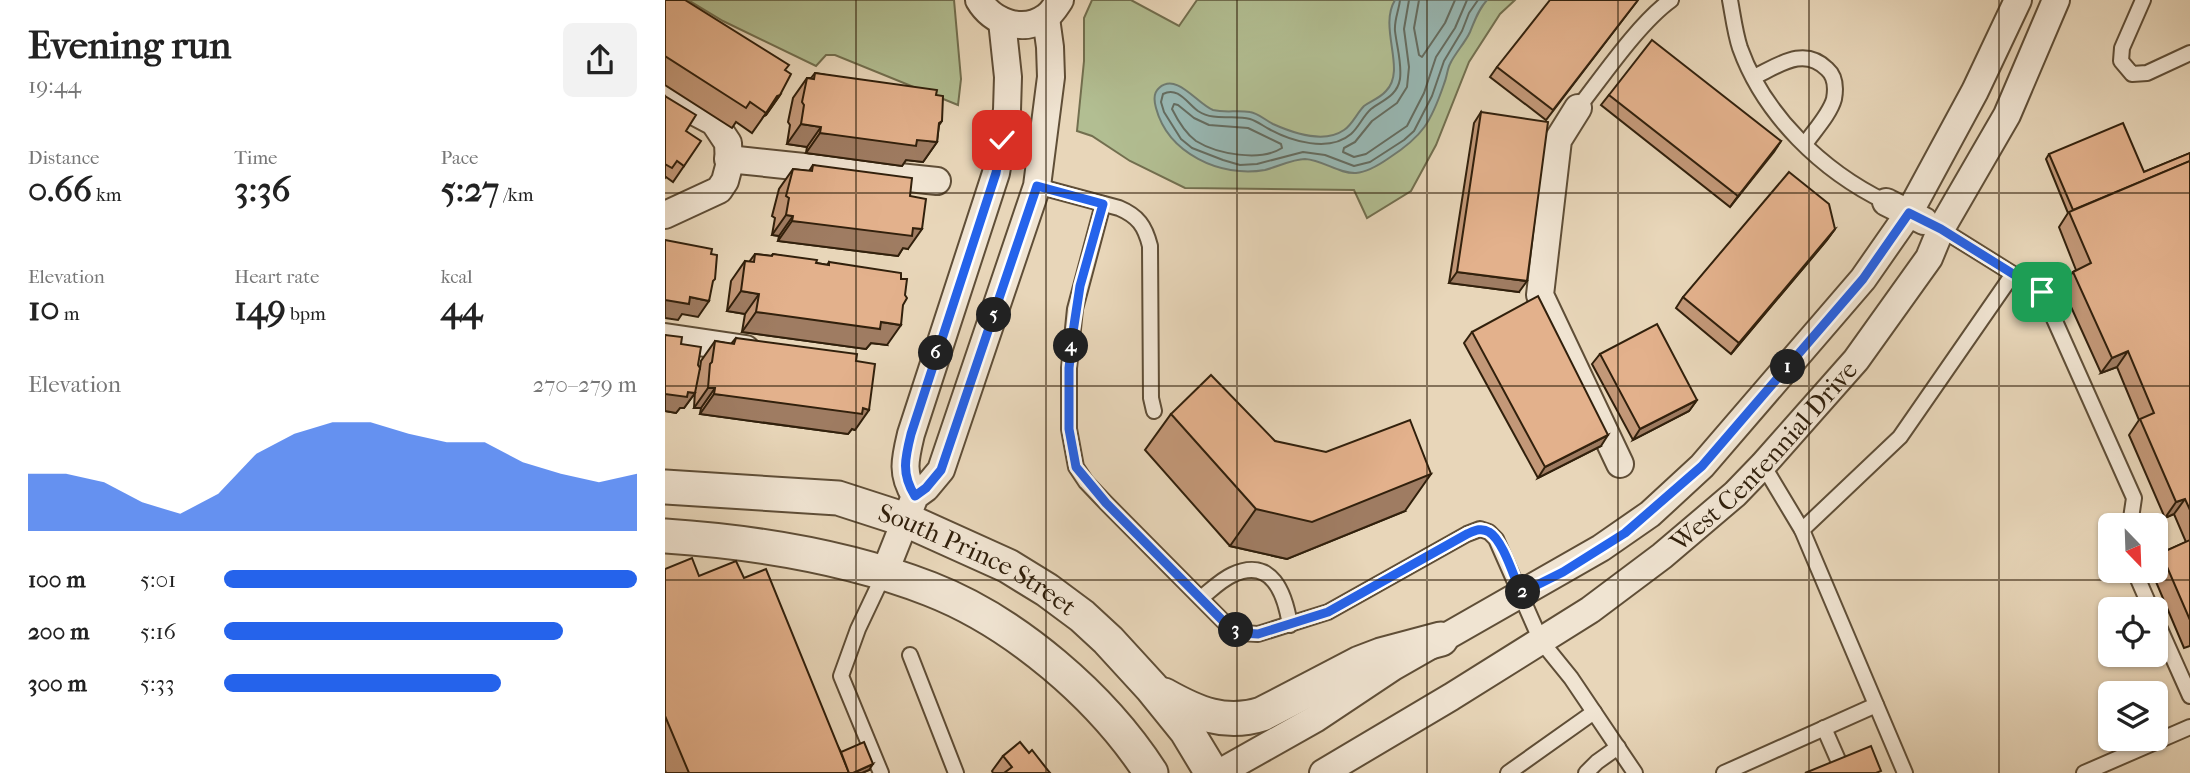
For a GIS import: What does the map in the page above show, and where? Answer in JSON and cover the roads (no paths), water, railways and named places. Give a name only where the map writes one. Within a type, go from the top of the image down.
[{"type":"street","points":[[979,0],[985,9],[1010,24],[1025,25],[1053,9]]},
{"type":"street","name":"West Centennial Drive","points":[[1219,773],[1285,737],[1394,667],[1521,593],[1563,572],[1625,533],[1702,466],[1863,279],[1898,207],[1975,91],[2018,0]]},
{"type":"street","name":"West Centennial Drive","points":[[1323,773],[1590,610],[1662,556],[1735,494],[1763,465],[1856,360],[1929,258],[1941,229],[2007,115],[2056,0]]},
{"type":"street","points":[[884,574],[911,508],[941,470],[1037,186],[1051,77],[1053,9]]},
{"type":"street","points":[[911,508],[904,466],[911,434],[996,173],[1008,77],[1002,21]]},
{"type":"street","points":[[665,96],[714,122],[728,143],[729,166],[719,190],[665,215]]},
{"type":"street","points":[[1577,108],[1558,139],[1540,295],[1620,464]]},
{"type":"street","points":[[728,159],[937,181]]},
{"type":"street","points":[[1898,207],[1941,229]]},
{"type":"street","points":[[665,337],[775,353]]},
{"type":"street","name":"South Prince Street","points":[[665,487],[838,498],[911,508],[965,544],[1047,590],[1082,616],[1152,688],[1186,730],[1212,773]]},
{"type":"street","name":"South Prince Street","points":[[665,536],[755,545],[845,561],[943,595],[1031,647],[1067,677],[1108,716],[1151,773]]},
{"type":"street","points":[[1152,688],[1202,714],[1222,719],[1250,718],[1360,663],[1441,639]]},
{"type":"lane","points":[[1577,108],[1658,10],[1671,0]]},
{"type":"lane","points":[[1730,0],[1740,47],[1771,108],[1805,144],[1861,189],[1898,207]]},
{"type":"lane","points":[[2143,0],[2122,48],[2121,61],[2132,74],[2147,73],[2190,53]]},
{"type":"lane","points":[[1754,77],[1786,61],[1803,57],[1818,59],[1832,73],[1835,84],[1833,101],[1805,144]]},
{"type":"lane","points":[[1037,186],[1131,213],[1146,232],[1150,246],[1151,398],[1154,411]]},
{"type":"lane","points":[[1103,204],[1075,309],[1069,368],[1069,429],[1072,450],[1076,467],[1086,482],[1228,626],[1241,633],[1258,634],[1328,612],[1467,534],[1480,529],[1489,532],[1496,539],[1541,641],[1571,678],[1636,773]]},
{"type":"lane","points":[[1941,229],[2042,292],[2134,498],[2132,513]]},
{"type":"lane","points":[[1803,530],[1900,437],[2013,274]]},
{"type":"lane","points":[[1763,465],[1803,530],[1905,773]]},
{"type":"lane","points":[[1201,598],[1231,575],[1247,570],[1264,573],[1277,583],[1286,601],[1290,625]]},
{"type":"lane","points":[[881,773],[841,676],[858,629],[884,574]]},
{"type":"lane","points":[[2168,647],[2190,696]]},
{"type":"lane","points":[[910,655],[955,773]]},
{"type":"lane","points":[[1724,773],[1876,705]]},
{"type":"lane","points":[[1508,773],[1594,712]]},
{"type":"lane","points":[[2084,773],[2190,727]]},
{"type":"lane","points":[[1825,728],[1842,769]]},
{"type":"lane","points":[[1586,773],[1618,747]]},
{"type":"water","points":[[1395,0],[1487,0],[1450,64],[1435,108],[1424,127],[1410,142],[1373,168],[1350,173],[1305,159],[1265,170],[1231,170],[1214,166],[1184,150],[1162,124],[1155,105],[1155,95],[1159,88],[1173,84],[1180,86],[1213,110],[1253,113],[1299,134],[1318,137],[1344,130],[1364,106],[1384,93],[1392,82],[1394,60],[1389,23]]}]
